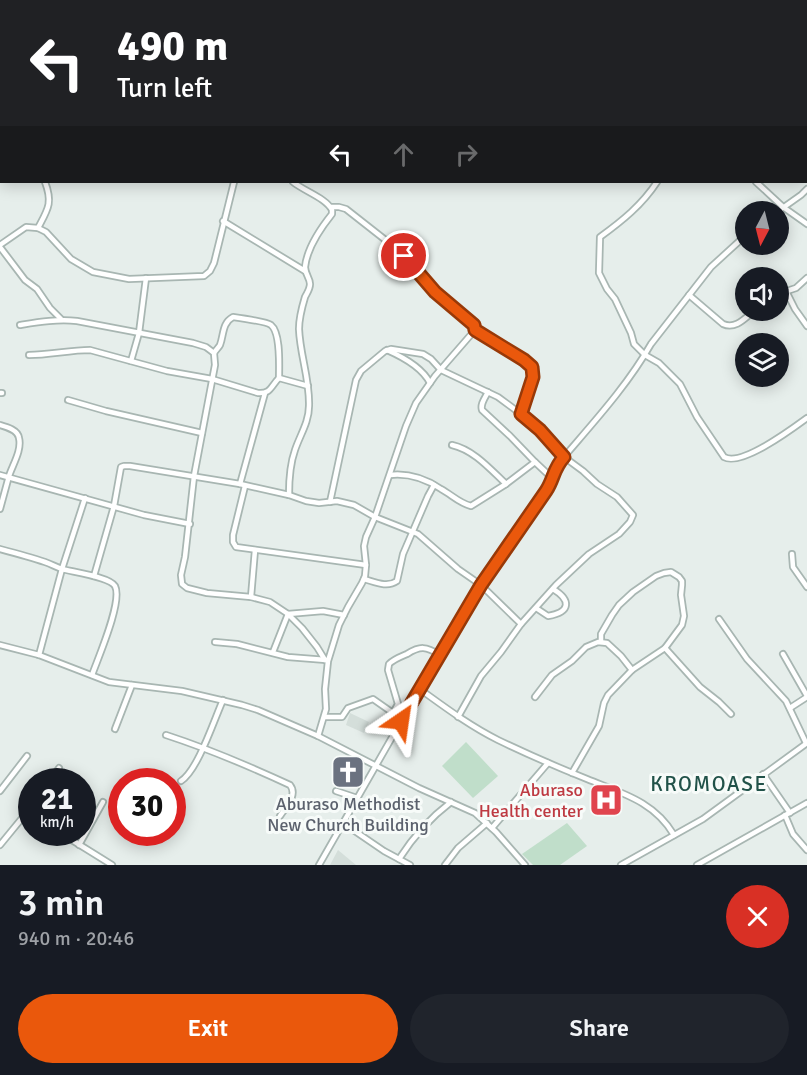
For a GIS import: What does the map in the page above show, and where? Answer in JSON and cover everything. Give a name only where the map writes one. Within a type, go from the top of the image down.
[{"type":"street","points":[[38,228],[50,202],[45,183]]},
{"type":"street","points":[[61,319],[37,289],[25,280],[0,246],[26,227],[38,228],[46,232],[72,259],[93,272],[129,279],[204,276],[214,263],[234,183]]},
{"type":"street","points":[[289,495],[294,453],[305,427],[309,407],[299,330],[305,297],[310,286],[305,271],[310,248],[332,214],[331,207],[327,203],[294,183]]},
{"type":"street","points":[[656,183],[649,195],[626,218],[600,237],[599,273],[615,299],[634,344],[645,355],[659,363],[680,384],[697,417],[724,457],[728,459],[734,459],[774,442],[807,418]]},
{"type":"street","points":[[757,183],[777,201]]},
{"type":"street","points":[[789,203],[807,189]]},
{"type":"street","points":[[331,207],[346,209],[388,242],[397,253],[404,256],[427,284],[474,325],[475,330],[532,367],[533,377],[521,414]]},
{"type":"street","points":[[789,211],[807,224]]},
{"type":"street","points":[[223,221],[305,271]]},
{"type":"street","points":[[319,865],[481,585],[521,529],[549,485],[554,471],[610,403],[651,344],[711,267],[735,245]]},
{"type":"street","points":[[789,290],[807,278]]},
{"type":"street","points":[[130,361],[139,333],[146,279]]},
{"type":"street","points":[[689,295],[723,324],[734,326],[741,321]]},
{"type":"street","points":[[789,297],[807,326]]},
{"type":"street","points":[[29,355],[90,350],[167,371],[212,379],[265,393],[279,378],[278,348],[274,328],[270,323],[233,317],[229,319],[214,353],[215,365],[212,379],[194,476],[190,524],[181,575],[182,584],[187,588],[207,593],[251,597],[270,602],[288,614],[302,628],[326,661]]},
{"type":"street","points":[[20,325],[61,319],[76,321],[193,343],[206,347],[214,353]]},
{"type":"street","points":[[318,736],[326,709],[326,661],[339,625],[364,579],[366,537],[410,415],[430,383],[475,330]]},
{"type":"street","points":[[330,502],[356,380],[361,371],[391,349],[423,354],[441,370],[498,397],[540,430],[564,457],[617,497],[633,515],[619,534],[594,549],[521,624],[481,676],[458,717]]},
{"type":"street","points":[[387,350],[409,362],[430,383]]},
{"type":"street","points":[[279,378],[308,386]]},
{"type":"street","points":[[488,392],[482,402],[482,410],[552,478]]},
{"type":"street","points":[[265,393],[234,529],[234,545],[366,565]]},
{"type":"street","points":[[68,400],[202,433]]},
{"type":"street","points":[[0,425],[15,431],[20,439],[0,509]]},
{"type":"street","points":[[452,445],[461,447],[475,456],[506,484]]},
{"type":"street","points":[[390,475],[406,475],[434,485],[471,506],[535,462]]},
{"type":"street","points":[[94,576],[114,506],[121,468],[124,465],[243,485],[306,501],[319,503],[337,501],[354,505],[375,517],[413,532],[425,540],[458,569],[481,585],[521,624]]},
{"type":"street","points":[[0,475],[144,515],[190,524]]},
{"type":"street","points":[[364,579],[380,584],[391,584],[397,580],[403,554],[434,485]]},
{"type":"street","points":[[39,655],[62,569],[85,498]]},
{"type":"street","points":[[0,549],[44,561],[62,569],[94,576],[112,583],[115,587],[113,617],[92,675]]},
{"type":"street","points":[[251,597],[255,550]]},
{"type":"street","points":[[792,554],[793,567],[807,587]]},
{"type":"street","points":[[572,773],[598,726],[606,699],[632,670],[665,648],[682,625],[684,610],[681,595],[682,581],[676,574],[664,573],[633,592],[612,615],[601,634],[601,642]]},
{"type":"street","points":[[536,608],[548,616],[555,615],[564,608],[565,599],[553,589]]},
{"type":"street","points":[[288,614],[323,610],[344,615]]},
{"type":"street","points":[[273,652],[288,614]]},
{"type":"street","points":[[621,865],[703,819],[806,743],[786,701],[747,658],[719,619]]},
{"type":"street","points":[[215,642],[237,644],[288,657],[326,661]]},
{"type":"street","points":[[535,697],[552,675],[572,661],[586,646],[601,642],[607,643],[632,670]]},
{"type":"street","points":[[0,645],[39,655],[109,682],[182,691],[258,710],[318,736],[419,788],[475,813],[492,828],[525,865]]},
{"type":"street","points":[[393,713],[398,704],[388,670],[390,662],[419,648],[429,648],[440,655]]},
{"type":"street","points":[[665,648],[700,687],[731,714]]},
{"type":"street","points":[[783,654],[807,696],[790,708]]},
{"type":"street","points":[[116,729],[132,686]]},
{"type":"street","points":[[420,690],[458,717],[499,741],[645,804],[658,814],[674,835]]},
{"type":"street","points":[[325,717],[342,717],[348,708],[373,699],[401,721]]},
{"type":"street","points":[[186,778],[223,700]]},
{"type":"street","points":[[166,735],[246,764],[290,785],[293,794],[280,816]]},
{"type":"street","points":[[0,791],[27,756]]},
{"type":"street","points":[[492,828],[548,763]]},
{"type":"street","points":[[763,774],[788,814],[793,834],[807,850]]},
{"type":"street","points":[[336,791],[357,798]]},
{"type":"street","points":[[96,815],[103,802]]},
{"type":"street","points":[[399,860],[422,828],[452,802]]},
{"type":"street","points":[[697,865],[807,803]]},
{"type":"street","points":[[343,823],[384,851],[410,865]]},
{"type":"street","points":[[445,865],[458,848],[487,823]]},
{"type":"street","points":[[1,842],[18,825]]},
{"type":"street","points":[[81,846],[112,865]]},
{"type":"shaded area","points":[[350,713],[369,722],[364,733],[346,725]]},
{"type":"shaded area","points":[[338,850],[356,865],[330,865]]},
{"type":"green space","points":[[466,742],[498,776],[473,798],[442,766]]},
{"type":"green space","points":[[567,823],[587,846],[560,865],[533,865],[522,854]]},
{"type":"place","name":"Aburaso Methodist New Church Building","points":[[348,772]]},
{"type":"place","name":"Aburaso Health center","points":[[606,800]]},
{"type":"district","name":"KROMOASE","points":[[709,784]]},
{"type":"route","points":[[401,721],[481,585],[546,491],[554,471],[564,457],[540,430],[521,414],[533,377],[532,367],[475,330],[474,325],[427,284],[404,256]]}]
